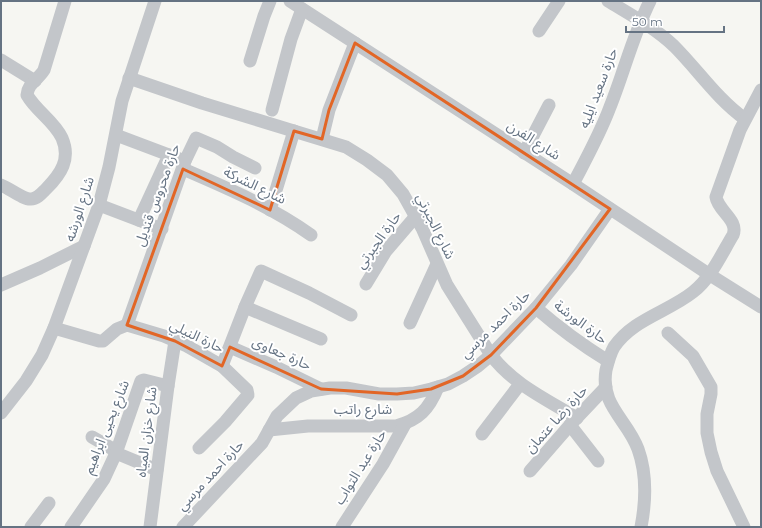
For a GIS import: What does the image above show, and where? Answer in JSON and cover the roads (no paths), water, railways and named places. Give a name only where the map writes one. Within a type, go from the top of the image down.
[{"type":"street","points":[[1,185],[30,200],[35,198],[57,178],[63,167],[65,146],[61,136],[53,124],[27,95],[30,85],[44,70],[65,1]]},
{"type":"street","name":"شارع الورشه","points":[[3,407],[26,381],[42,355],[54,328],[99,205],[116,135],[122,101],[155,1]]},
{"type":"street","points":[[250,61],[270,1]]},
{"type":"street","name":"شارع الفرن","points":[[290,1],[761,307]]},
{"type":"street","points":[[539,31],[559,1]]},
{"type":"street","name":"حارة سعيد ايليه","points":[[573,184],[610,108],[640,21],[650,1]]},
{"type":"street","points":[[612,2],[666,39],[730,107],[745,119]]},
{"type":"street","points":[[272,110],[291,39],[302,9]]},
{"type":"street","points":[[322,140],[328,110],[355,43]]},
{"type":"street","points":[[1,60],[35,80]]},
{"type":"street","name":"شارع الجبرتي","points":[[129,78],[202,103],[346,147],[377,167],[387,175],[403,194],[416,216],[448,285],[491,355],[509,376],[573,422]]},
{"type":"street","points":[[641,527],[645,502],[645,488],[641,462],[638,449],[631,434],[609,401],[605,374],[608,361],[613,348],[632,327],[694,292],[710,275],[734,232],[733,224],[719,206],[716,197],[745,119],[761,90]]},
{"type":"street","points":[[524,153],[549,105]]},
{"type":"street","points":[[270,210],[294,131]]},
{"type":"street","name":"شارع الشركة","points":[[116,135],[169,155],[184,165],[270,210],[311,235]]},
{"type":"street","name":"حارة محروس قنديل","points":[[127,326],[184,165],[195,140],[197,139],[217,147],[233,158],[255,168]]},
{"type":"street","points":[[139,220],[169,155]]},
{"type":"street","points":[[99,205],[162,229]]},
{"type":"street","name":"حارة احمد مرسي","points":[[183,527],[262,443],[277,416],[296,398],[311,391],[321,389],[346,388],[379,394],[414,393],[438,387],[463,376],[478,366],[491,355],[536,308],[571,266],[610,209]]},
{"type":"street","name":"حارة الجبرتي","points":[[366,284],[386,251],[416,216]]},
{"type":"street","points":[[1,285],[34,271],[84,246]]},
{"type":"street","points":[[410,323],[437,264]]},
{"type":"street","points":[[222,366],[259,272],[263,271],[309,292],[351,315]]},
{"type":"street","points":[[245,307],[321,339]]},
{"type":"street","name":"حارة الورشة","points":[[536,308],[582,346],[608,361]]},
{"type":"street","points":[[54,328],[99,342],[103,341],[117,329],[127,326]]},
{"type":"street","name":"حارة النيلي","points":[[127,326],[164,336],[187,346],[222,366],[247,390],[248,394],[225,422],[199,448]]},
{"type":"street","points":[[668,333],[693,356],[711,387],[712,394],[707,414],[707,433],[710,452],[716,471],[744,527]]},
{"type":"street","name":"شارع خزان المياه","points":[[150,527],[175,341]]},
{"type":"street","name":"حارة جعاوى","points":[[230,347],[321,389]]},
{"type":"street","name":"شارع يحيى ابراهيم","points":[[71,527],[104,479],[116,453],[141,381],[144,380],[168,386]]},
{"type":"street","points":[[482,434],[520,384]]},
{"type":"street","name":"شارع راتب","points":[[268,430],[288,427],[328,425],[386,427],[406,424],[417,418],[426,409],[434,399],[438,387]]},
{"type":"street","name":"حارة رضا عتمان","points":[[530,471],[606,387]]},
{"type":"street","points":[[573,422],[598,461]]},
{"type":"street","name":"حارة عبد التواب","points":[[342,527],[383,464],[406,424]]},
{"type":"street","points":[[92,437],[111,448],[116,453],[157,470]]},
{"type":"street","points":[[31,527],[49,502]]}]
